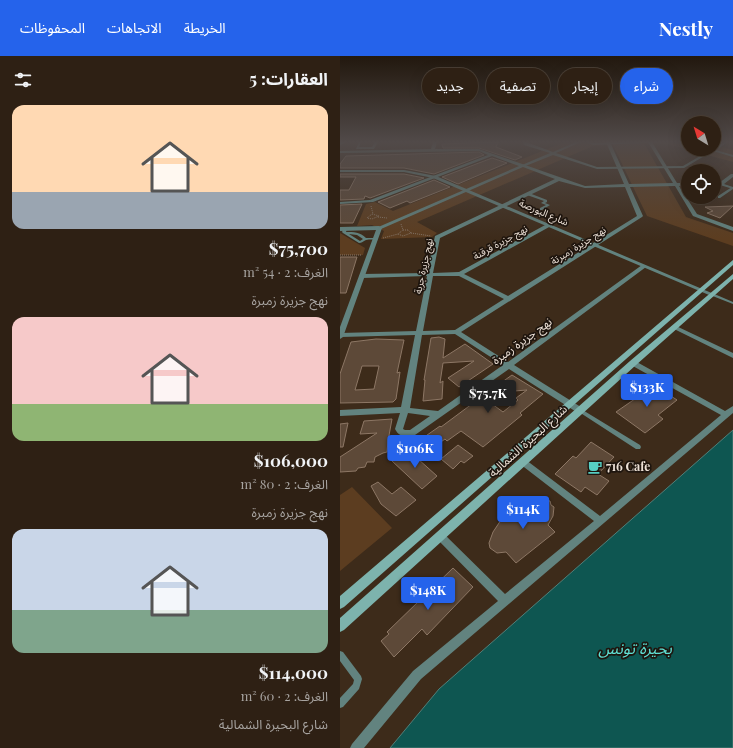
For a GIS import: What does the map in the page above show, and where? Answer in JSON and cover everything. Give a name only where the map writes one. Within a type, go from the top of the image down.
[{"type":"main road","name":"شارع البحيرة الشمالية","points":[[340,603],[733,262]]},
{"type":"main road","name":"شارع البحيرة الشمالية","points":[[340,626],[633,363],[733,276]]},
{"type":"street","name":"شارع البورصة","points":[[420,174],[434,177],[466,190],[711,294]]},
{"type":"street","points":[[340,202],[371,201],[441,174]]},
{"type":"street","points":[[344,231],[379,228],[503,174]]},
{"type":"street","points":[[546,174],[585,187],[681,184]]},
{"type":"street","name":"نهج جزيرة زمبرتة","points":[[456,332],[640,216],[621,174]]},
{"type":"street","points":[[670,174],[695,215],[733,229]]},
{"type":"street","points":[[721,183],[733,175]]},
{"type":"street","name":"نهج جزيرة جربة","points":[[412,433],[404,434],[399,429],[405,410],[437,237],[559,179]]},
{"type":"street","points":[[721,184],[733,188]]},
{"type":"street","name":"نهج جزيرة قرقنة","points":[[460,274],[549,225]]},
{"type":"street","points":[[379,228],[362,276],[343,318],[340,336],[456,332],[581,411]]},
{"type":"street","name":"نهج جزيرة زمبرة","points":[[412,433],[510,365],[644,266]]},
{"type":"street","points":[[362,276],[460,274],[508,299]]},
{"type":"street","points":[[674,327],[733,356]]},
{"type":"street","points":[[356,748],[418,675],[730,412],[633,363]]},
{"type":"street","points":[[340,413],[405,410],[438,414]]},
{"type":"street","points":[[523,462],[600,521]]},
{"type":"street","points":[[440,536],[505,601]]},
{"type":"lane","points":[[721,196],[733,188]]},
{"type":"lane","points":[[528,194],[546,201],[543,203],[548,205],[541,209]]},
{"type":"lane","points":[[344,231],[347,236],[360,242],[365,239],[375,240]]},
{"type":"lane","points":[[344,231],[362,235],[365,239]]},
{"type":"lane","name":"شارع البورصة","points":[[711,294],[733,303]]},
{"type":"lane","points":[[581,411],[638,447]]},
{"type":"lane","points":[[340,655],[358,679],[356,686],[340,704]]},
{"type":"path","points":[[371,201],[373,214]]},
{"type":"path","points":[[373,214],[378,214],[379,216],[372,219],[367,218],[368,215],[373,214]]},
{"type":"path","points":[[375,240],[398,234],[401,231],[406,230],[410,231],[411,233],[437,237]]},
{"type":"path","points":[[398,234],[406,236],[411,233]]},
{"type":"path","points":[[340,255],[370,255]]},
{"type":"shaded area","points":[[484,174],[527,174],[417,222],[437,233],[432,237],[381,239],[384,231],[372,225],[357,226],[366,204],[375,202],[393,211]]},
{"type":"shaded area","points":[[627,174],[662,174],[686,217],[733,233],[733,246],[647,216]]},
{"type":"shaded area","points":[[340,233],[365,248],[363,255],[340,255]]},
{"type":"shaded area","points":[[352,487],[392,528],[340,571],[340,495]]},
{"type":"water","name":"بحيرة تونس","points":[[733,430],[733,748],[390,748],[439,689]]},
{"type":"building","points":[[340,174],[405,174],[424,178],[370,198],[365,196],[364,199],[340,200],[340,190],[349,190],[356,177],[340,177]]},
{"type":"building","points":[[449,174],[481,174],[458,184],[442,177]]},
{"type":"building","points":[[434,180],[450,187],[410,203],[407,201],[390,208],[378,202]]},
{"type":"building","points":[[362,204],[353,223],[340,223],[340,205]]},
{"type":"building","points":[[733,206],[720,218],[707,213],[713,211],[705,207]]},
{"type":"building","points":[[340,257],[357,257],[346,293],[340,293]]},
{"type":"building","points":[[439,337],[445,339],[443,358],[465,344],[493,364],[459,387],[448,378],[474,361],[443,363],[440,383],[443,381],[442,399],[423,401],[424,380],[431,338]]},
{"type":"building","points":[[376,339],[404,340],[397,373],[400,372],[396,399],[393,402],[340,403],[340,374],[351,342]],"holes":[[[362,366],[379,366],[374,389],[355,390]]]},
{"type":"building","points":[[512,375],[543,394],[520,413],[522,415],[483,447],[461,431],[447,441],[445,439],[431,449],[420,440],[440,426],[441,427]],"holes":[[[527,390],[516,398],[518,400],[503,412],[492,404],[499,399],[489,393]]]},
{"type":"building","points":[[650,382],[677,400],[658,415],[663,419],[645,433],[616,412],[642,394],[638,391]]},
{"type":"building","points":[[392,419],[387,452],[375,457],[374,462],[367,462],[365,467],[358,468],[356,471],[340,472],[340,457],[377,433],[360,434],[364,421]]},
{"type":"building","points":[[348,423],[343,447],[340,447],[340,424]]},
{"type":"building","points":[[591,442],[614,457],[598,474],[609,481],[597,495],[585,487],[581,492],[555,474],[573,456],[576,458]]},
{"type":"building","points":[[458,445],[473,456],[464,463],[461,461],[453,469],[441,459]]},
{"type":"building","points":[[408,450],[437,476],[422,489],[392,461]]},
{"type":"building","points":[[378,482],[392,494],[401,487],[416,500],[396,516],[381,504],[371,486]]},
{"type":"building","points":[[539,499],[550,501],[551,505],[554,507],[553,516],[548,525],[555,532],[516,563],[506,552],[497,553],[490,548],[489,543],[493,532],[501,520],[512,511],[528,503],[527,501]]},
{"type":"building","points":[[453,568],[473,587],[427,635],[422,629],[394,657],[381,641],[389,634],[387,632]]},
{"type":"place","name":"716 Cafe","points":[[595,467]]}]
